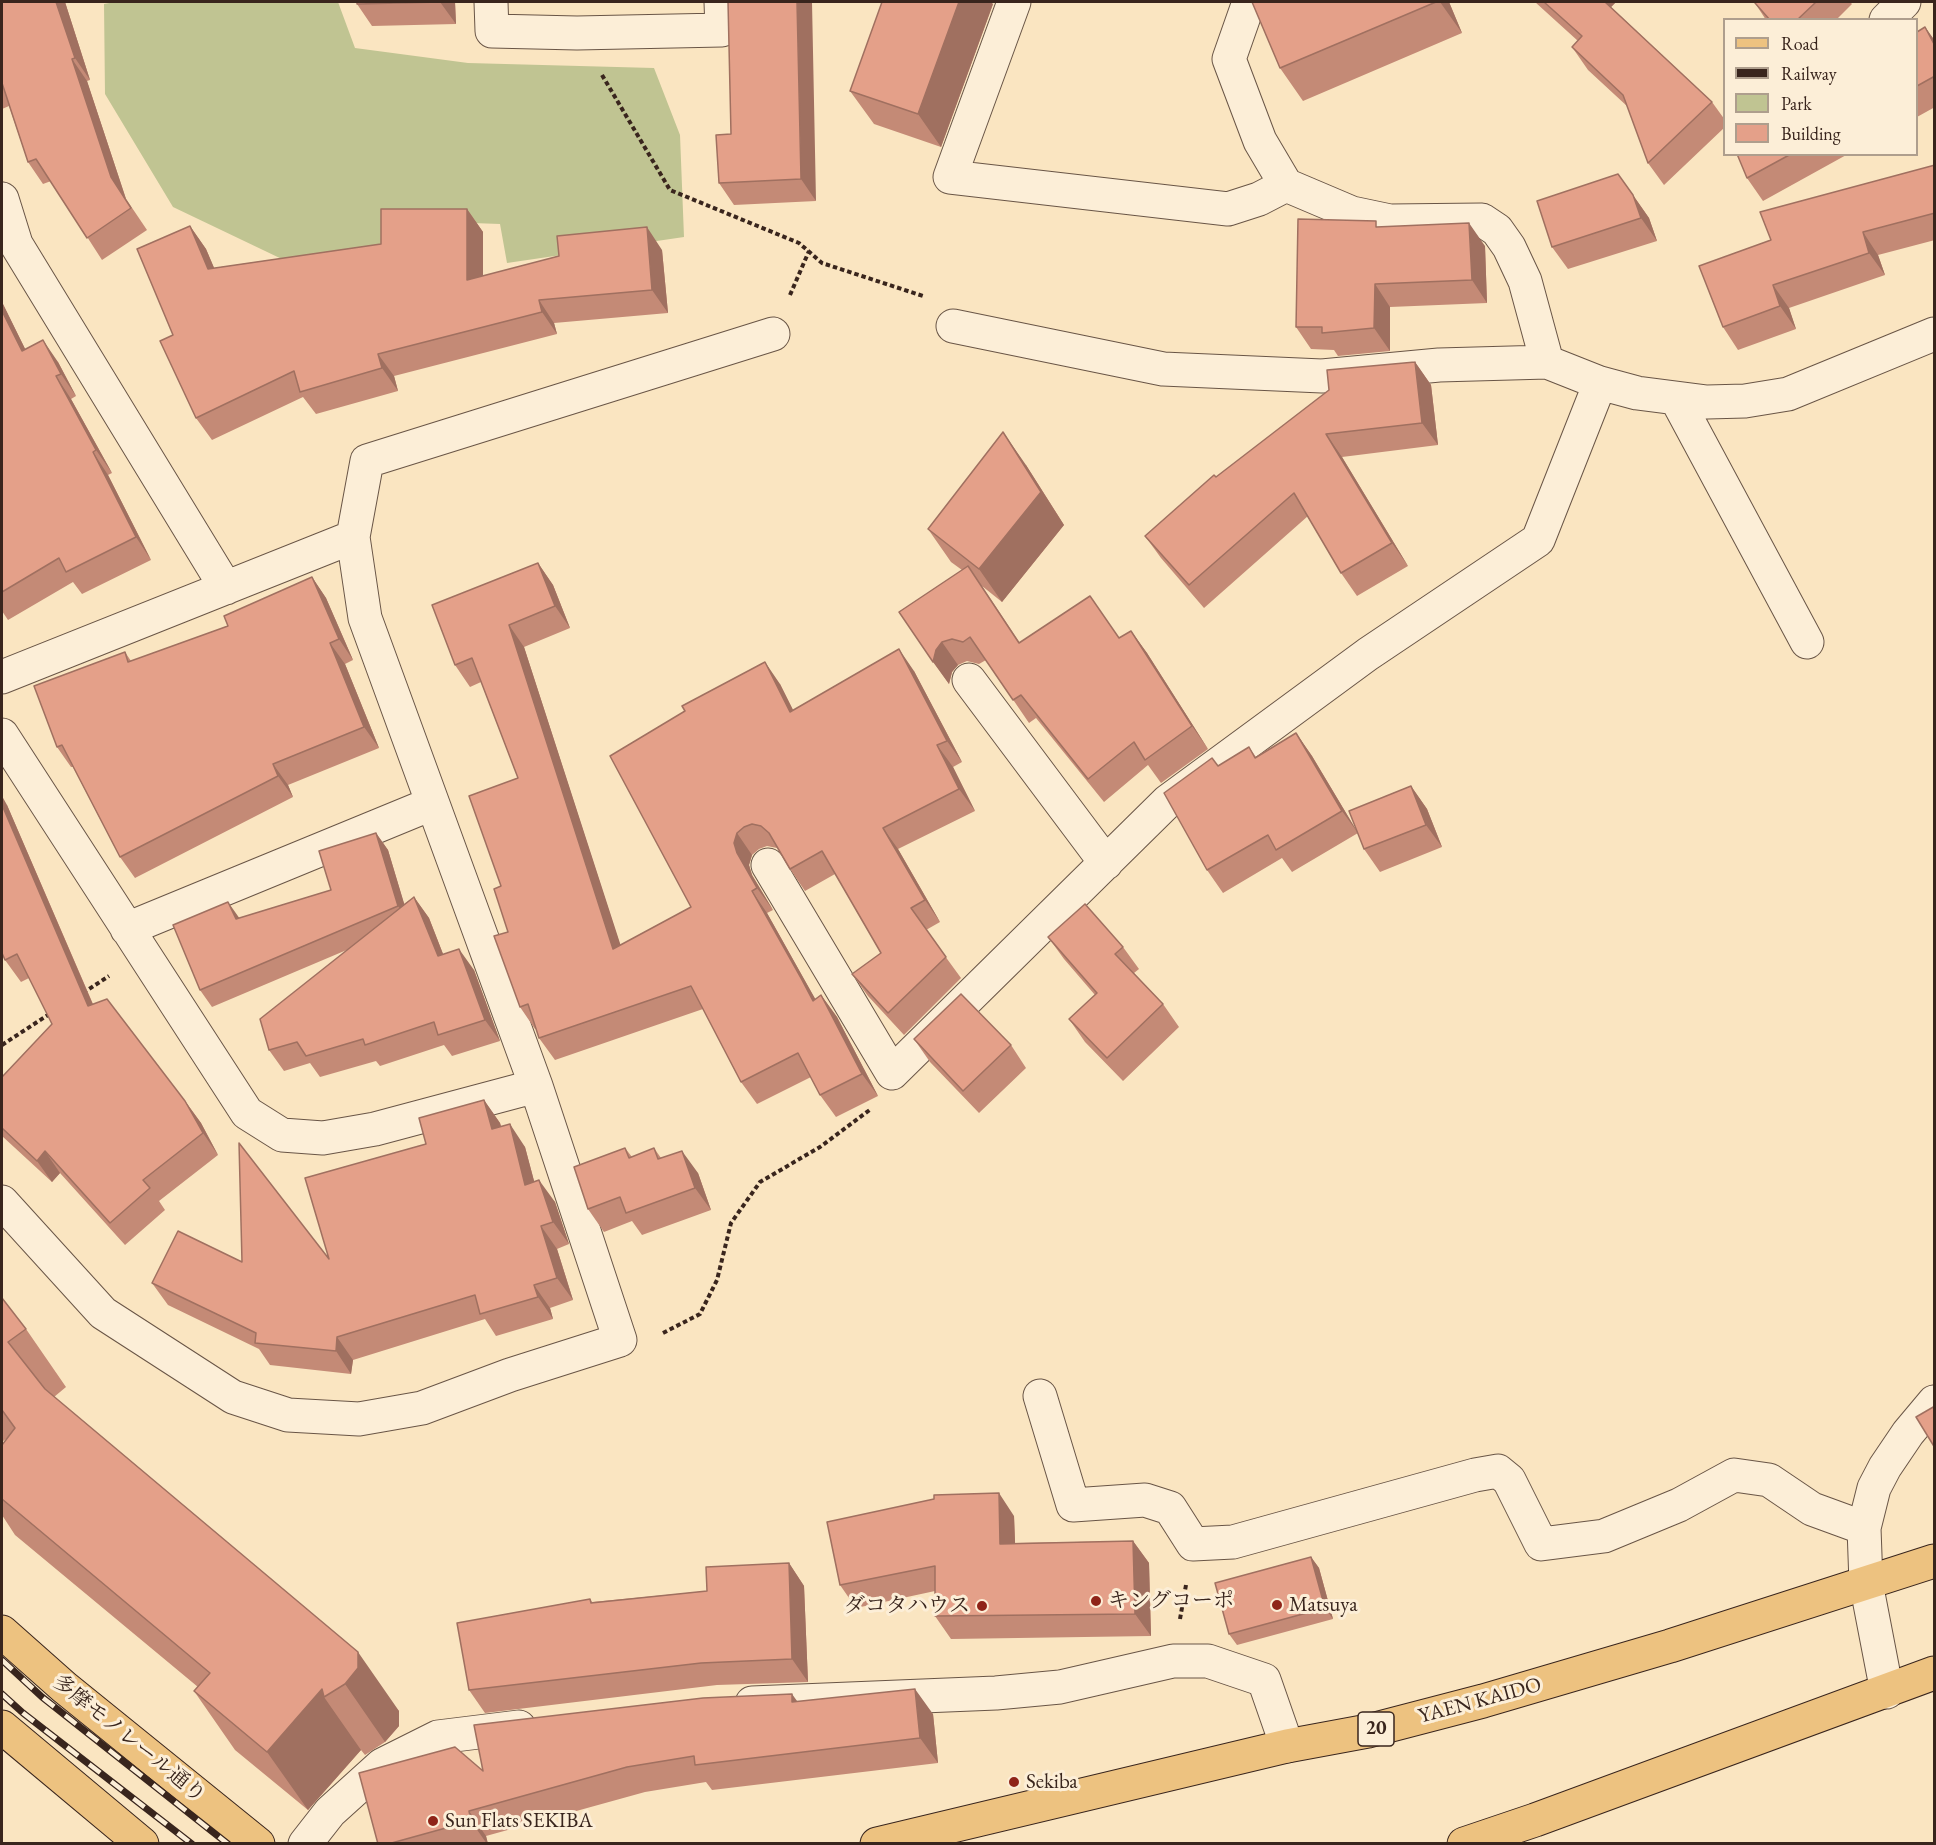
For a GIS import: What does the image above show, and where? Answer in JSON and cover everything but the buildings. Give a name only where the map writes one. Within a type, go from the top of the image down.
[{"type":"main road","name":"YAEN KAIDO","points":[[877,1844],[1287,1746],[1368,1731],[1483,1701],[1670,1646],[1935,1561]]},
{"type":"main road","name":"多摩モノレール通り","points":[[2,1632],[64,1687],[258,1844]]},
{"type":"main road","points":[[1464,1844],[1935,1673]]},
{"type":"main road","points":[[2,1726],[142,1844]]},
{"type":"street","points":[[491,2],[492,31],[577,33],[722,30],[721,2]]},
{"type":"street","points":[[1014,2],[950,177],[1228,209],[1260,199],[1286,185]]},
{"type":"street","points":[[1249,2],[1229,59],[1260,141],[1286,185],[1353,213],[1390,220],[1482,220],[1497,230],[1509,247],[1525,281],[1547,362]]},
{"type":"street","points":[[1888,18],[1904,2]]},
{"type":"street","points":[[2,199],[16,244],[226,588]]},
{"type":"street","points":[[953,326],[1162,369],[1322,376],[1439,365],[1547,362],[1600,383],[1677,400],[1745,401],[1788,394],[1935,334]]},
{"type":"street","points":[[2,1202],[103,1313],[233,1397],[288,1415],[359,1419],[422,1408],[510,1375],[620,1340],[536,1086],[431,804],[365,618],[353,537],[367,461],[773,334]]},
{"type":"street","points":[[768,865],[892,1073],[1168,801],[1368,654],[1538,540],[1600,383]]},
{"type":"street","points":[[1677,400],[1807,642]]},
{"type":"street","points":[[2,676],[353,537]]},
{"type":"street","points":[[969,680],[1106,863]]},
{"type":"street","points":[[2,735],[247,1113],[282,1135],[323,1138],[375,1129],[536,1086]]},
{"type":"street","points":[[135,942],[431,804]]},
{"type":"street","points":[[1040,1396],[1073,1505],[1145,1500],[1170,1508],[1201,1544],[1233,1542],[1475,1474],[1498,1471],[1509,1480],[1541,1544],[1604,1536],[1679,1505],[1734,1474],[1769,1480],[1812,1509],[1864,1528]]},
{"type":"street","points":[[1887,1692],[1866,1583],[1864,1528],[1874,1488],[1885,1467],[1908,1433],[1935,1402]]},
{"type":"street","points":[[719,1704],[996,1693],[1060,1687],[1173,1661],[1208,1661],[1264,1680],[1287,1746]]},
{"type":"street","points":[[305,1844],[330,1812],[382,1765],[391,1760],[438,1737],[546,1724]]},
{"type":"path","points":[[577,33],[670,190],[799,243],[822,263],[923,296],[953,326]]},
{"type":"path","points":[[82,993],[135,942]]},
{"type":"path","points":[[2,1045],[52,1013]]},
{"type":"path","points":[[620,1340],[662,1334],[700,1314],[717,1280],[731,1223],[760,1182],[820,1147],[880,1103],[892,1073]]},
{"type":"path","points":[[1173,1661],[1201,1544]]},
{"type":"green space","points":[[115,2],[338,2],[355,48],[468,63],[654,68],[680,135],[684,237],[507,263],[500,224],[388,220],[375,269],[286,261],[173,207],[105,94],[104,4]]},
{"type":"railway","points":[[2,1660],[42,1697],[228,1844]]},
{"type":"railway","points":[[2,1694],[23,1713],[192,1844]]},
{"type":"place","name":"キングコーポ","points":[[1096,1601]]},
{"type":"place","name":"Matsuya","points":[[1277,1605]]},
{"type":"place","name":"ダコタハウス","points":[[982,1606]]},
{"type":"place","name":"Sekiba","points":[[1014,1782]]},
{"type":"place","name":"Sun Flats SEKIBA","points":[[433,1821]]}]
